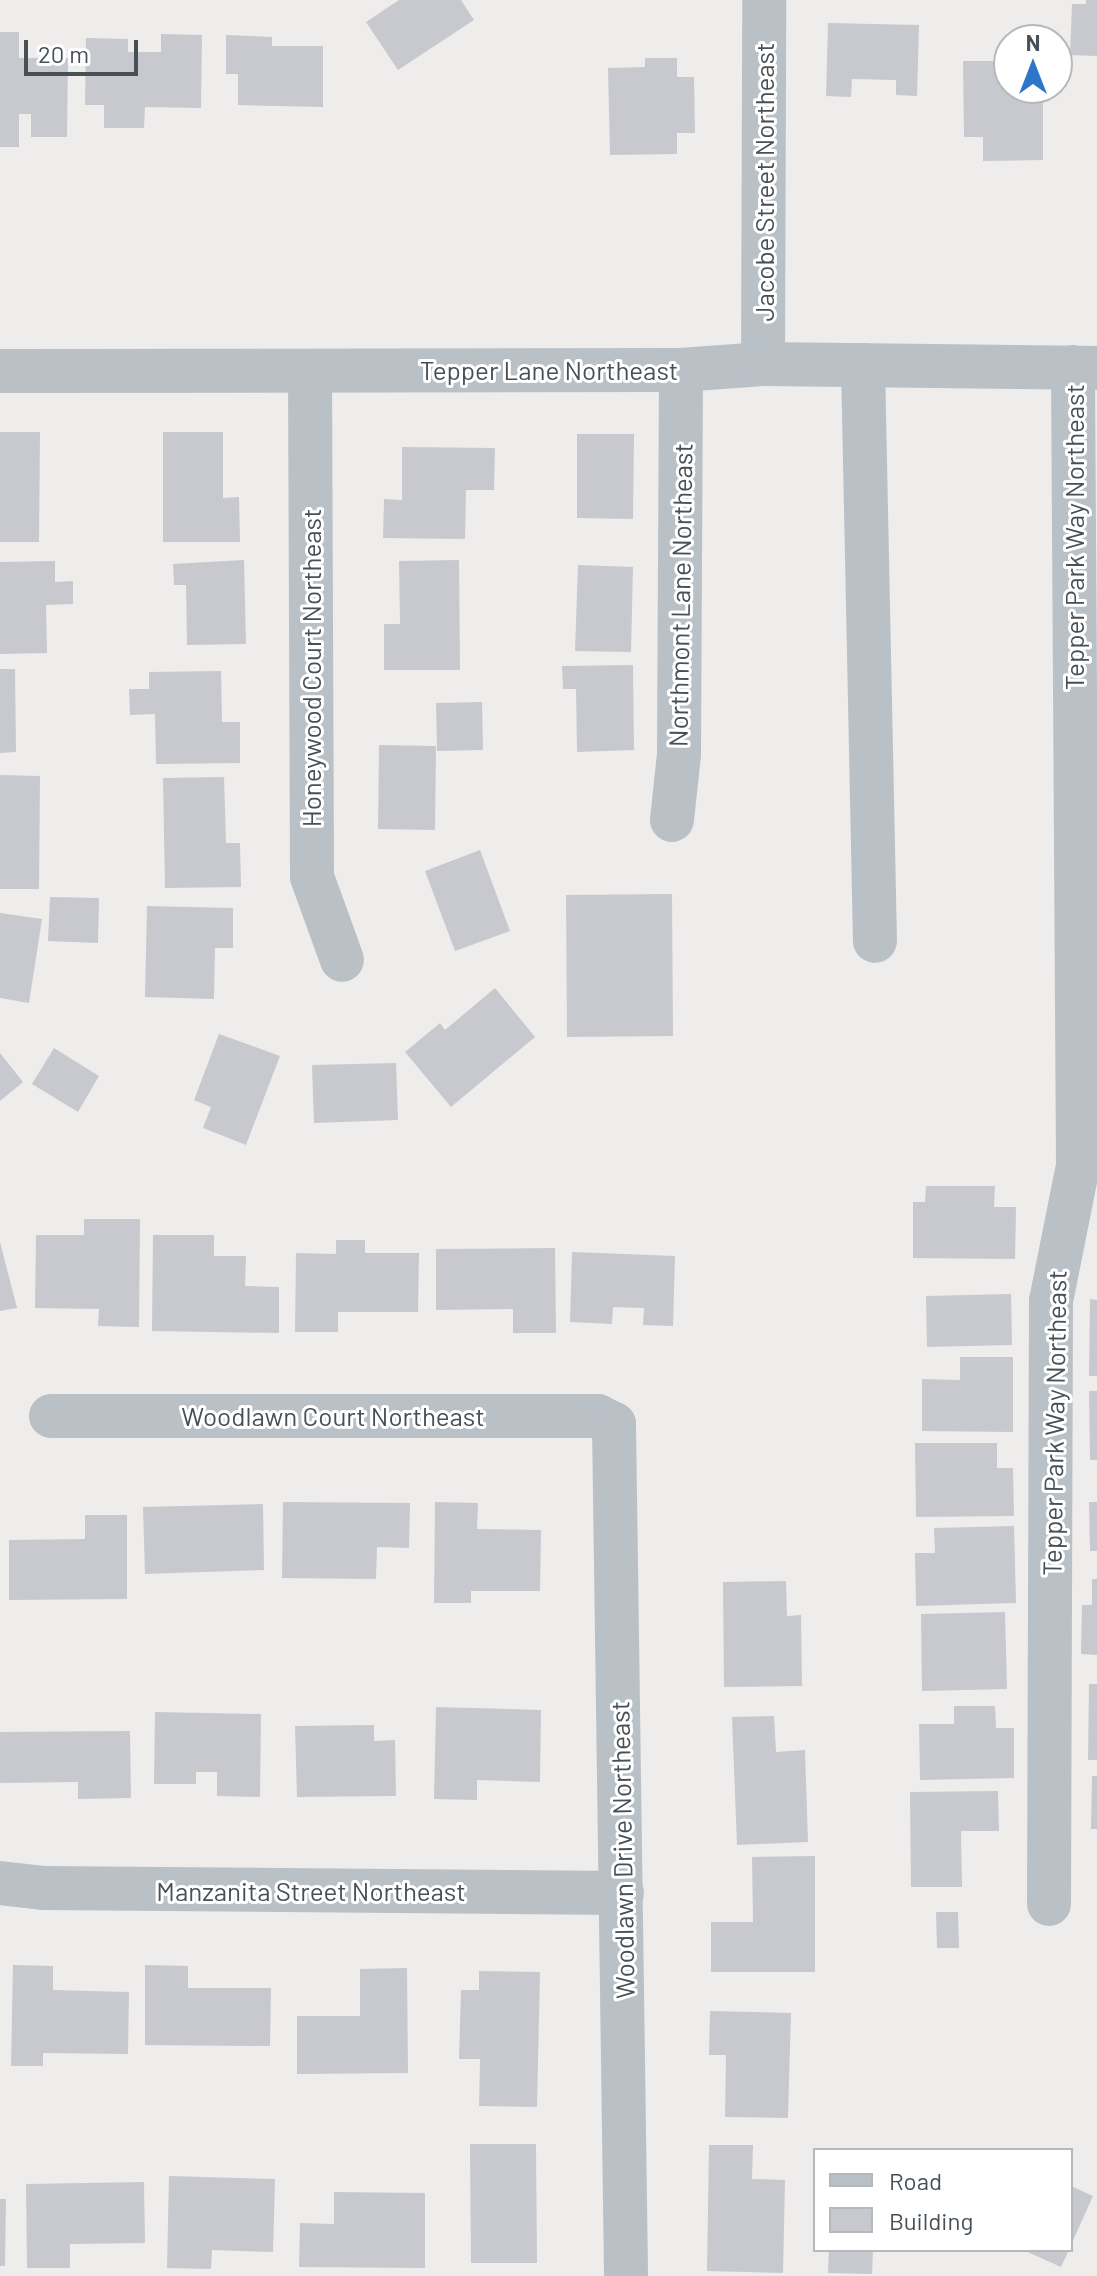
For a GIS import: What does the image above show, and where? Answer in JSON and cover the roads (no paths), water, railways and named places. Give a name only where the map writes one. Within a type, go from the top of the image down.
[{"type":"street","name":"Jacobe Street Northeast","points":[[763,364],[764,0]]},
{"type":"street","name":"Tepper Lane Northeast","points":[[0,371],[681,370],[763,364],[1085,368]]},
{"type":"street","points":[[863,365],[875,941]]},
{"type":"street","name":"Tepper Park Way Northeast","points":[[1049,1904],[1051,1301],[1078,1166],[1085,368]]},
{"type":"street","name":"Northmont Lane Northeast","points":[[672,820],[679,754],[681,370]]},
{"type":"street","name":"Honeywood Court Northeast","points":[[310,371],[312,877],[342,960]]},
{"type":"street","name":"Woodlawn Court Northeast","points":[[51,1416],[598,1416],[614,1424]]},
{"type":"street","name":"Woodlawn Drive Northeast","points":[[614,1424],[626,2276]]},
{"type":"street","name":"Manzanita Street Northeast","points":[[0,1883],[43,1888],[622,1893]]}]
